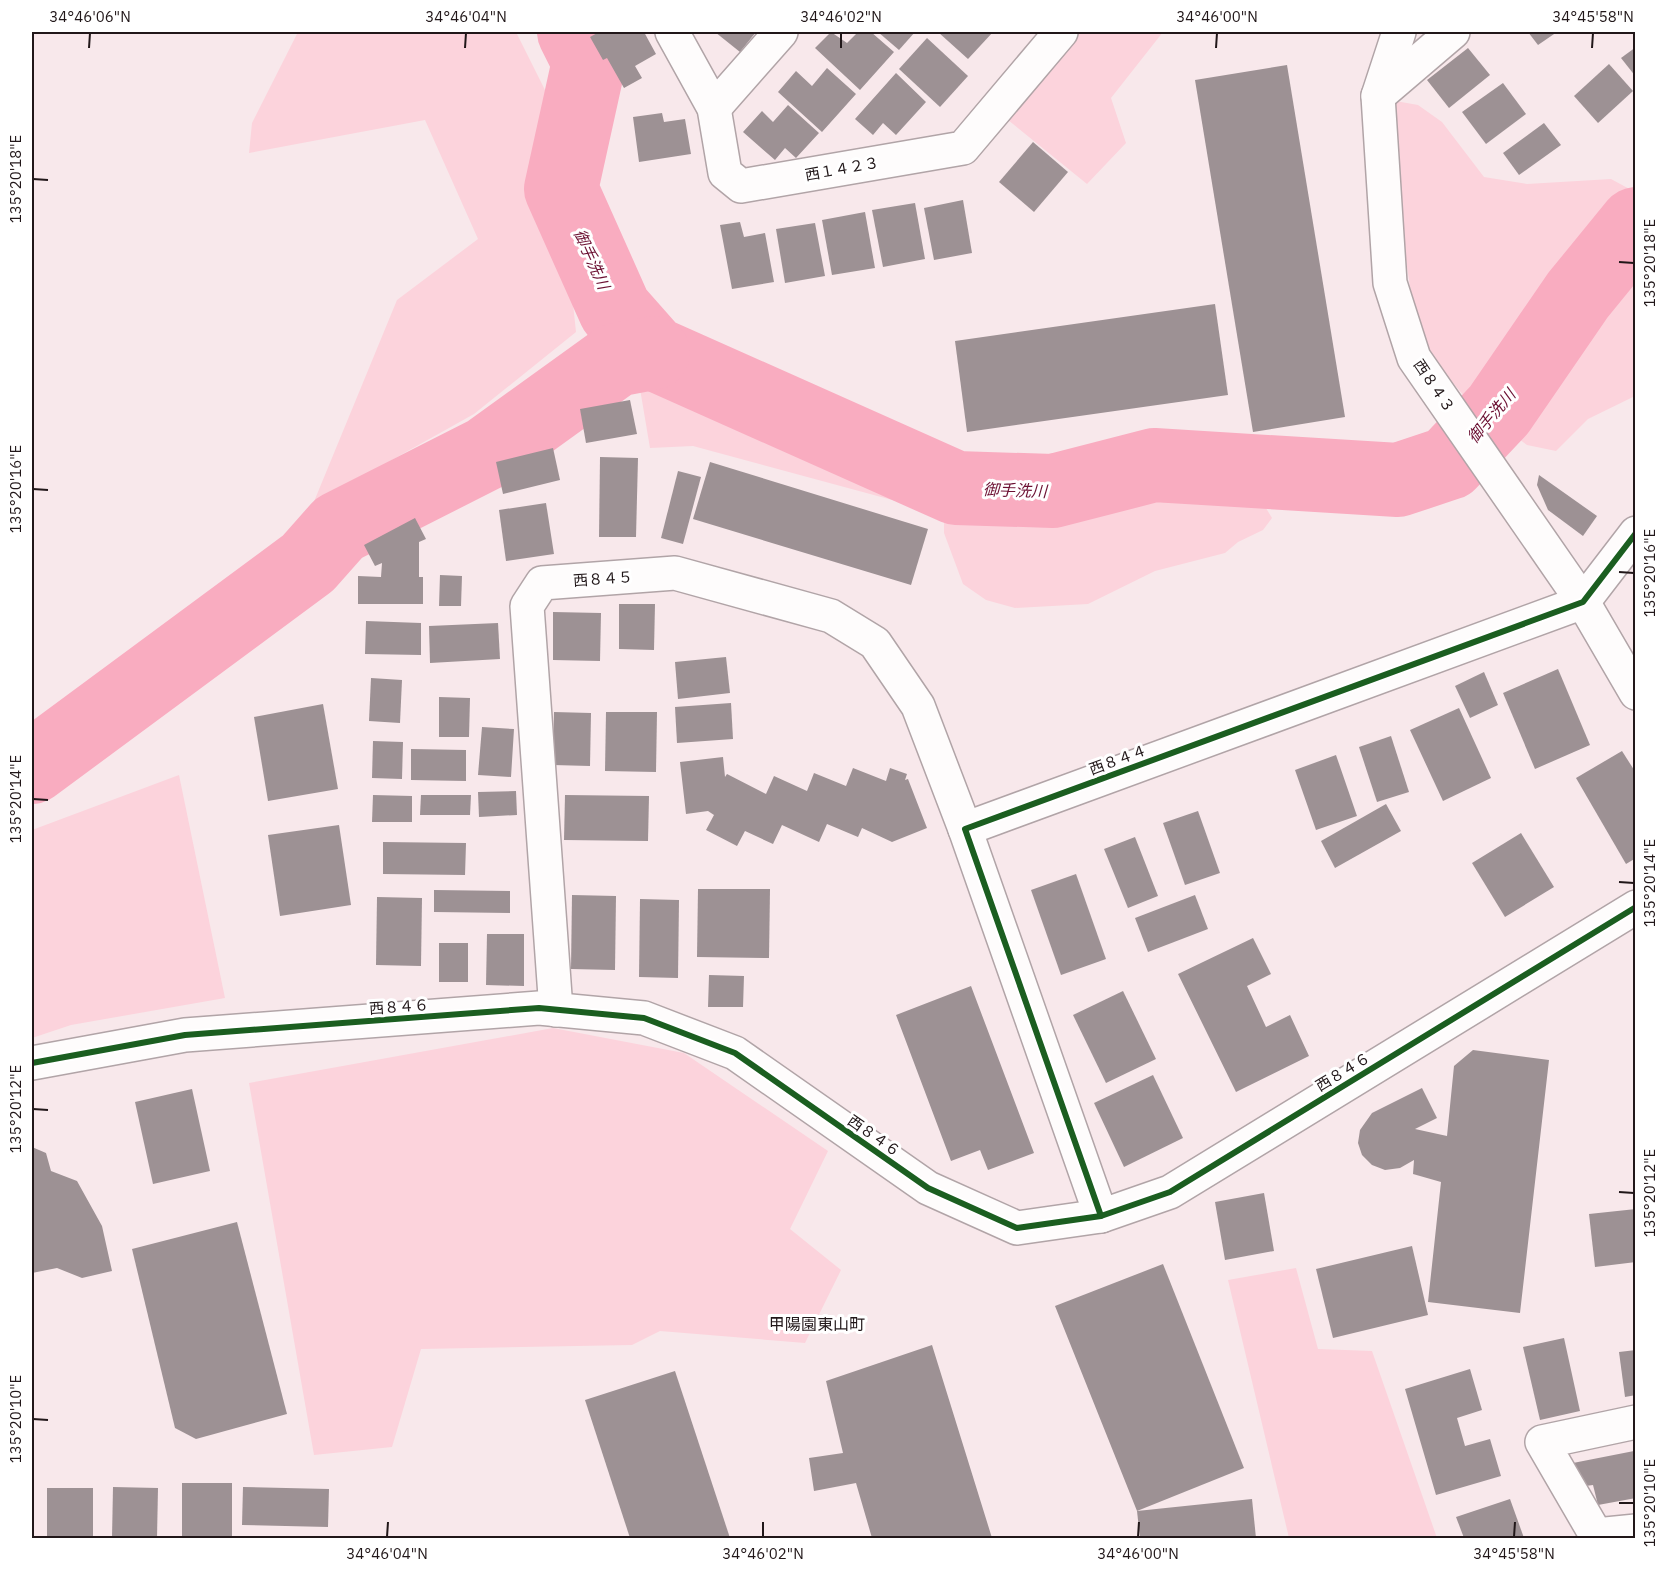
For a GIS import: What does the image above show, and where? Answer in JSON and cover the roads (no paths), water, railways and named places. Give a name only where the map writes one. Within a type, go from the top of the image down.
[{"type":"street","name":"西１４２３","points":[[672,32],[714,108],[725,173],[741,186],[963,148],[1061,32]]},
{"type":"street","points":[[714,108],[781,32]]},
{"type":"street","name":"西８４３","points":[[1399,32],[1378,96],[1390,283],[1414,358],[1583,602],[1635,693]]},
{"type":"street","points":[[1378,96],[1453,32]]},
{"type":"street","points":[[1583,602],[1635,533]]},
{"type":"street","name":"西８４５","points":[[556,1010],[527,606],[542,583],[675,573],[831,616],[875,643],[918,706],[965,829]]},
{"type":"street","name":"西８４４","points":[[965,829],[1583,602]]},
{"type":"street","points":[[965,829],[1101,1216]]},
{"type":"street","name":"西８４６","points":[[32,1063],[185,1035],[539,1008],[644,1018],[735,1053],[928,1188],[1017,1228],[1101,1216],[1170,1192],[1635,907]]},
{"type":"street","points":[[1635,1422],[1542,1442],[1596,1536],[1635,1531]]},
{"type":"waterway","name":"御手洗川","points":[[574,32],[589,62],[561,189],[615,310],[653,353],[956,488],[1053,491],[1154,465],[1398,480],[1449,463],[1499,410],[1578,295],[1636,224]]},
{"type":"waterway","points":[[32,767],[308,563],[339,528],[487,453],[616,360],[653,353]]},
{"type":"district","name":"甲陽園東山町","points":[[817,1324]]}]
